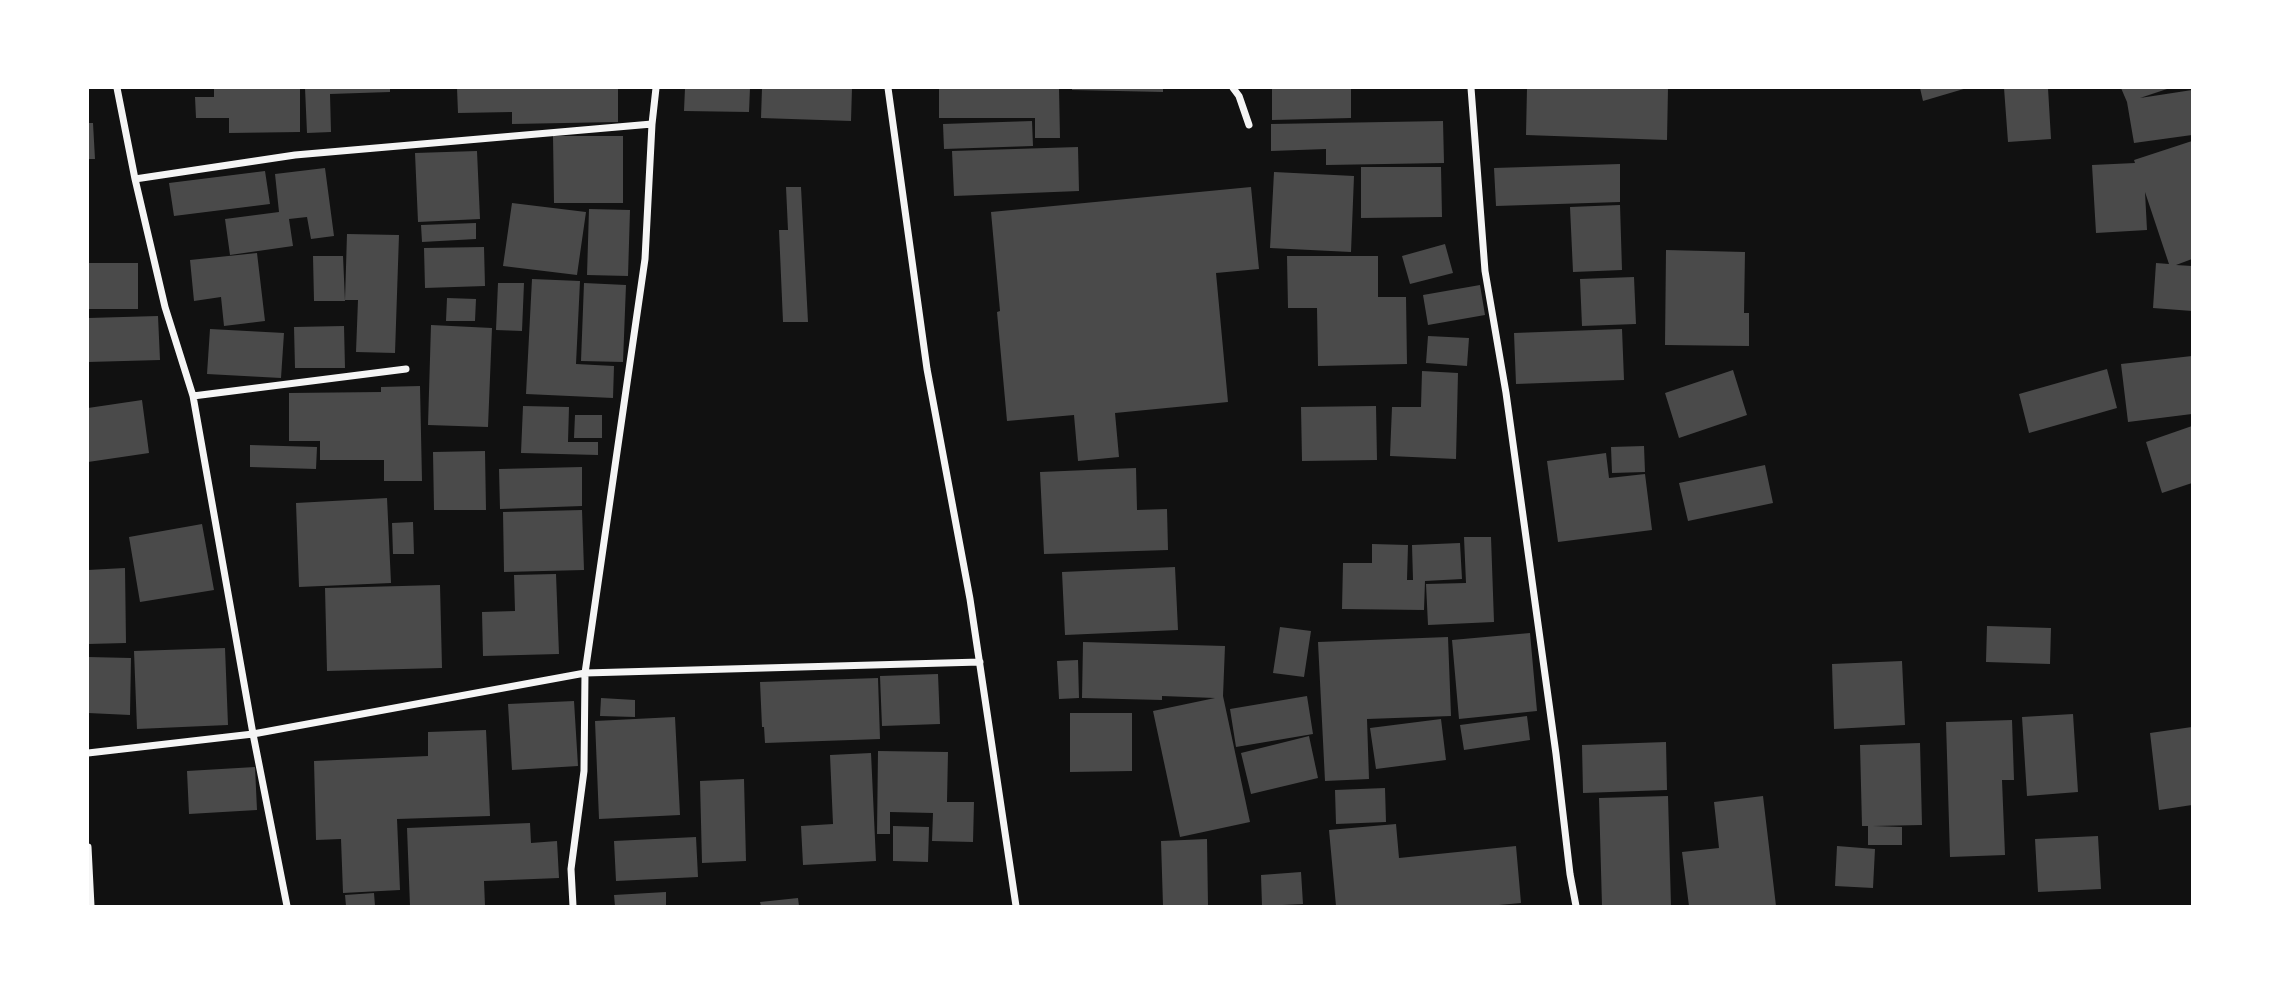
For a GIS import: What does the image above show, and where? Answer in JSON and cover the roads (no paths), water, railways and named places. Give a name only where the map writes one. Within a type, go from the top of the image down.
[{"type":"street","points":[[117,88],[135,179],[166,307],[193,396],[253,734],[287,906]]},
{"type":"street","points":[[573,906],[571,869],[584,771],[585,673],[645,259],[656,88]]},
{"type":"street","points":[[888,88],[927,369],[980,662],[1016,906]]},
{"type":"street","points":[[1233,88],[1239,96],[1249,125]]},
{"type":"street","points":[[1471,88],[1485,271],[1506,393],[1576,906]]},
{"type":"street","points":[[135,179],[295,155],[652,124]]},
{"type":"street","points":[[193,396],[406,369]]},
{"type":"street","points":[[88,753],[253,734],[585,673],[980,662]]},
{"type":"street","points":[[88,847],[91,906]]}]
